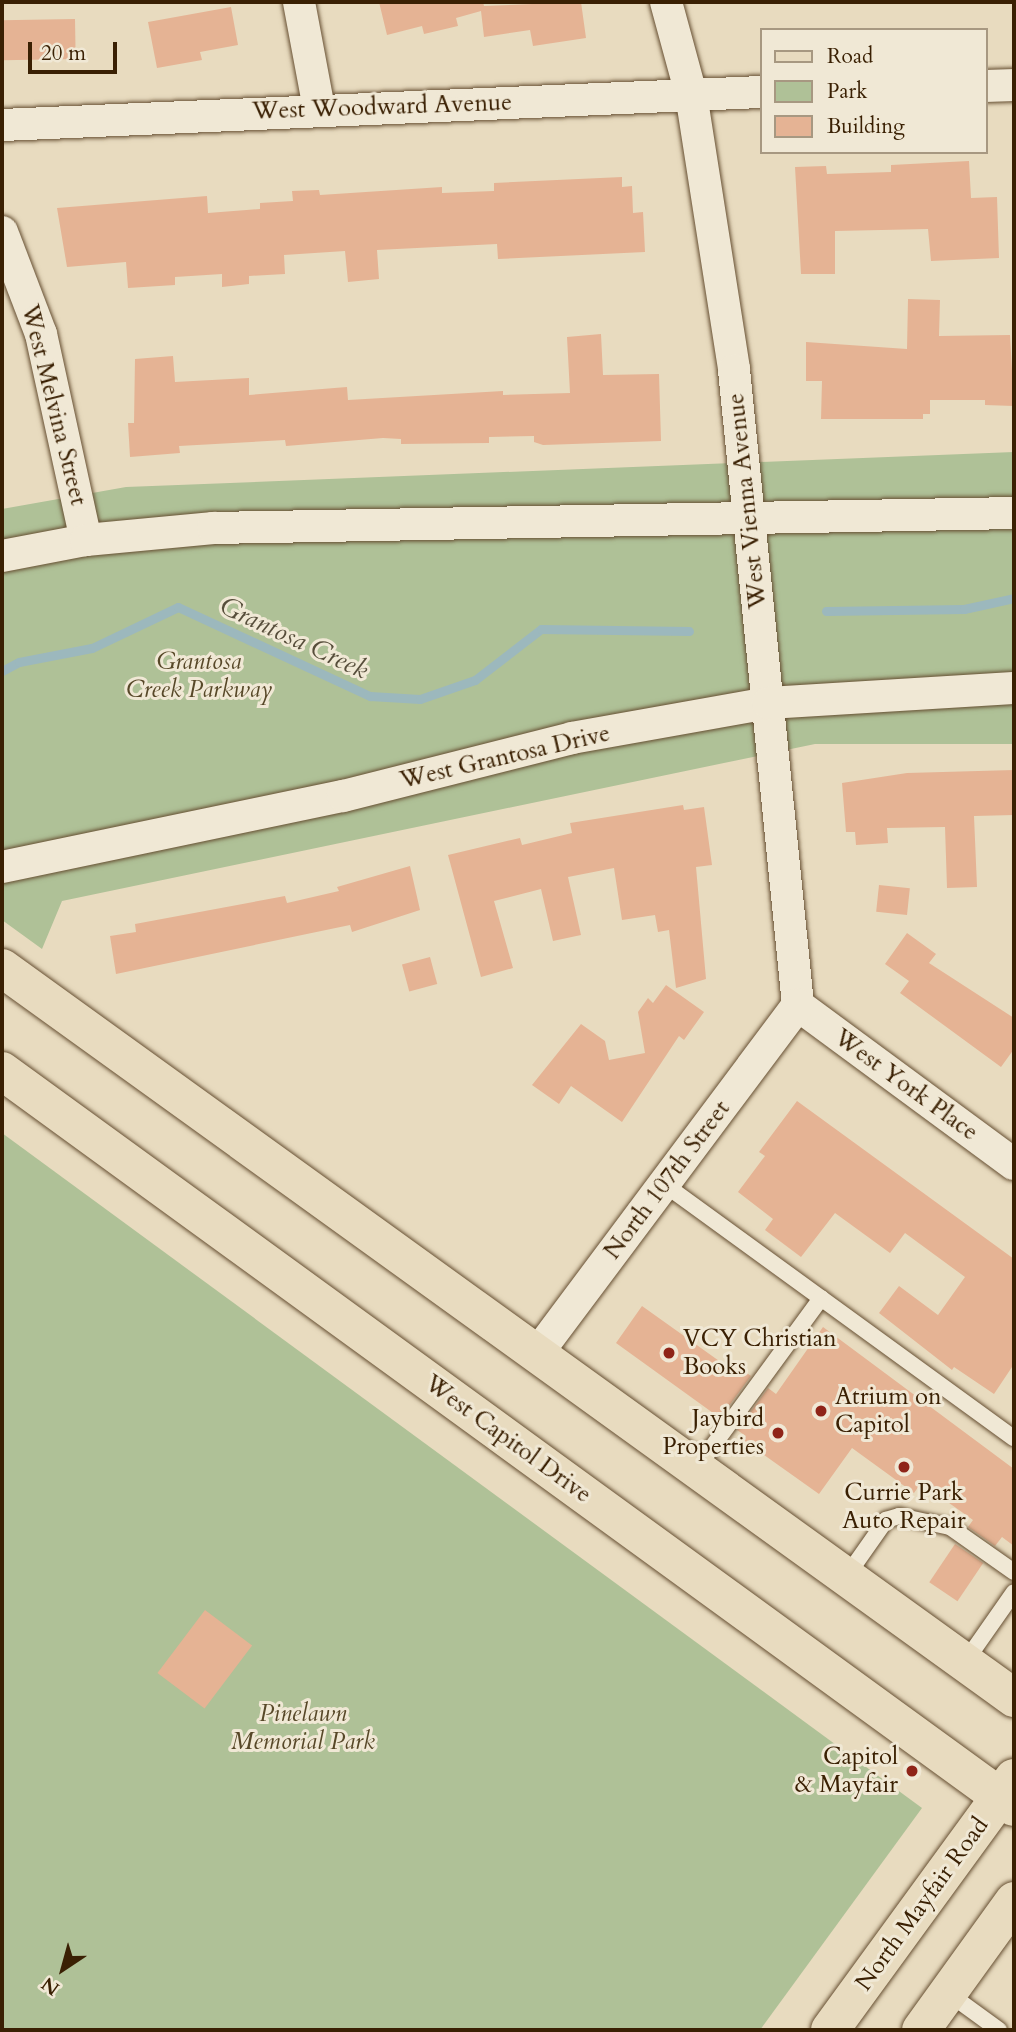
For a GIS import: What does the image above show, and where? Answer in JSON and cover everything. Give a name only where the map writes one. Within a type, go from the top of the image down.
[{"type":"main road","points":[[7,975],[1014,1698]]},
{"type":"main road","name":"West Capitol Drive","points":[[2,1071],[1010,1794]]},
{"type":"main road","name":"North Mayfair Road","points":[[830,2030],[1010,1794]]},
{"type":"main road","points":[[921,2030],[1014,1901]]},
{"type":"street","points":[[299,2],[319,110]]},
{"type":"street","name":"West Vienna Avenue","points":[[666,2],[691,94],[734,370],[798,1005]]},
{"type":"street","points":[[988,86],[1014,85]]},
{"type":"street","name":"West Woodward Avenue","points":[[2,125],[760,92]]},
{"type":"street","name":"West Melvina Street","points":[[2,232],[41,334],[86,540]]},
{"type":"street","points":[[2,556],[86,540],[213,528],[1014,513]]},
{"type":"street","name":"West Grantosa Drive","points":[[2,867],[343,796],[572,738],[768,703],[1014,688]]},
{"type":"street","name":"West York Place","points":[[798,1005],[1014,1164]]},
{"type":"street","name":"North 107th Street","points":[[537,1355],[798,1005]]},
{"type":"lane","points":[[664,1184],[1014,1438]]},
{"type":"lane","points":[[696,1469],[821,1298]]},
{"type":"lane","points":[[846,1577],[886,1520],[899,1516],[950,1527],[1014,1572]]},
{"type":"lane","points":[[965,1662],[1014,1592]]},
{"type":"lane","points":[[947,1993],[999,2030]]},
{"type":"green space","name":"Grantosa Creek Parkway","points":[[1014,452],[1014,744],[815,744],[62,901],[42,949],[2,920],[2,509],[126,487]]},
{"type":"green space","name":"Pinelawn Memorial Park","points":[[2,1133],[922,1808],[760,2030],[2,2030]]},
{"type":"building","points":[[379,2],[483,2],[484,6],[581,2],[586,38],[533,46],[530,30],[484,37],[481,11],[456,18],[458,26],[424,34],[422,26],[387,35]]},
{"type":"building","points":[[231,7],[238,45],[200,52],[202,60],[157,68],[148,22]]},
{"type":"building","points":[[75,19],[76,59],[3,60],[2,20]]},
{"type":"building","points":[[969,161],[971,198],[997,197],[999,258],[931,261],[928,229],[835,231],[835,274],[801,274],[795,167],[826,166],[827,174],[891,172],[891,165]]},
{"type":"building","points":[[622,177],[622,187],[632,186],[633,213],[643,212],[645,252],[498,259],[497,244],[377,250],[379,279],[348,282],[345,251],[284,255],[285,274],[249,276],[249,284],[222,287],[222,274],[175,277],[175,285],[128,288],[126,262],[67,267],[57,208],[207,196],[208,213],[260,209],[260,203],[293,201],[292,191],[319,190],[320,195],[442,187],[442,193],[494,191],[494,183]]},
{"type":"building","points":[[908,299],[940,300],[939,336],[1010,335],[1014,406],[985,405],[985,400],[930,400],[930,414],[923,414],[923,419],[821,419],[822,381],[806,381],[806,342],[907,349]]},
{"type":"building","points":[[601,334],[603,375],[659,374],[661,441],[543,445],[534,442],[534,436],[489,437],[489,443],[401,444],[401,439],[383,438],[286,446],[285,440],[179,446],[180,453],[130,457],[128,423],[134,423],[135,359],[173,356],[175,382],[249,378],[249,395],[347,387],[348,400],[503,391],[503,395],[570,393],[567,337]]},
{"type":"building","points":[[1014,770],[1014,815],[974,816],[977,887],[947,888],[945,827],[887,828],[888,843],[856,845],[855,832],[846,832],[842,783],[907,773]]},
{"type":"building","points":[[683,805],[684,810],[704,807],[712,865],[696,867],[706,979],[676,988],[669,930],[658,932],[655,915],[622,920],[614,868],[568,877],[581,935],[553,941],[541,889],[494,901],[513,968],[481,977],[448,855],[520,838],[522,845],[572,833],[570,823]]},
{"type":"building","points":[[410,866],[420,910],[352,932],[350,925],[116,974],[110,936],[136,932],[135,924],[285,896],[287,903],[339,891],[337,887]]},
{"type":"building","points":[[879,885],[910,888],[907,915],[876,912]]},
{"type":"building","points":[[907,933],[936,954],[929,963],[1014,1018],[1014,1049],[1001,1067],[900,993],[909,981],[885,964]]},
{"type":"building","points":[[430,957],[437,984],[409,992],[402,965]]},
{"type":"building","points":[[666,985],[704,1012],[684,1040],[679,1036],[622,1122],[571,1086],[559,1104],[532,1085],[581,1024],[605,1041],[609,1060],[645,1053],[638,1012],[648,998],[653,1003]]},
{"type":"building","points":[[797,1101],[1014,1259],[1014,1364],[994,1394],[954,1367],[952,1370],[879,1313],[899,1286],[938,1315],[965,1277],[905,1233],[890,1253],[835,1213],[801,1257],[765,1230],[773,1219],[738,1192],[765,1156],[759,1152]]},
{"type":"building","name":"VCY Christian Books","points":[[642,1306],[729,1368],[733,1363],[751,1376],[720,1418],[616,1343]]},
{"type":"building","points":[[823,1327],[1014,1469],[1014,1546],[1002,1537],[995,1546],[968,1527],[973,1520],[921,1483],[914,1493],[852,1448],[819,1494],[743,1440],[746,1436],[737,1430],[768,1388],[776,1394]]},
{"type":"building","points":[[955,1544],[983,1563],[957,1601],[929,1582]]},
{"type":"building","points":[[205,1610],[252,1646],[205,1709],[157,1673]]},
{"type":"waterway","name":"Grantosa Creek","points":[[826,611],[964,609],[1014,598]]},
{"type":"waterway","name":"Grantosa Creek","points":[[2,671],[19,662],[92,648],[178,607],[370,696],[420,699],[475,680],[541,629],[689,631]]},
{"type":"place","name":"VCY Christian Books","points":[[669,1353]]},
{"type":"place","name":"Atrium on Capitol","points":[[821,1411]]},
{"type":"place","name":"Jaybird Properties","points":[[778,1433]]},
{"type":"place","name":"Currie Park Auto Repair","points":[[904,1467]]},
{"type":"place","name":"Capitol & Mayfair","points":[[912,1771]]}]
